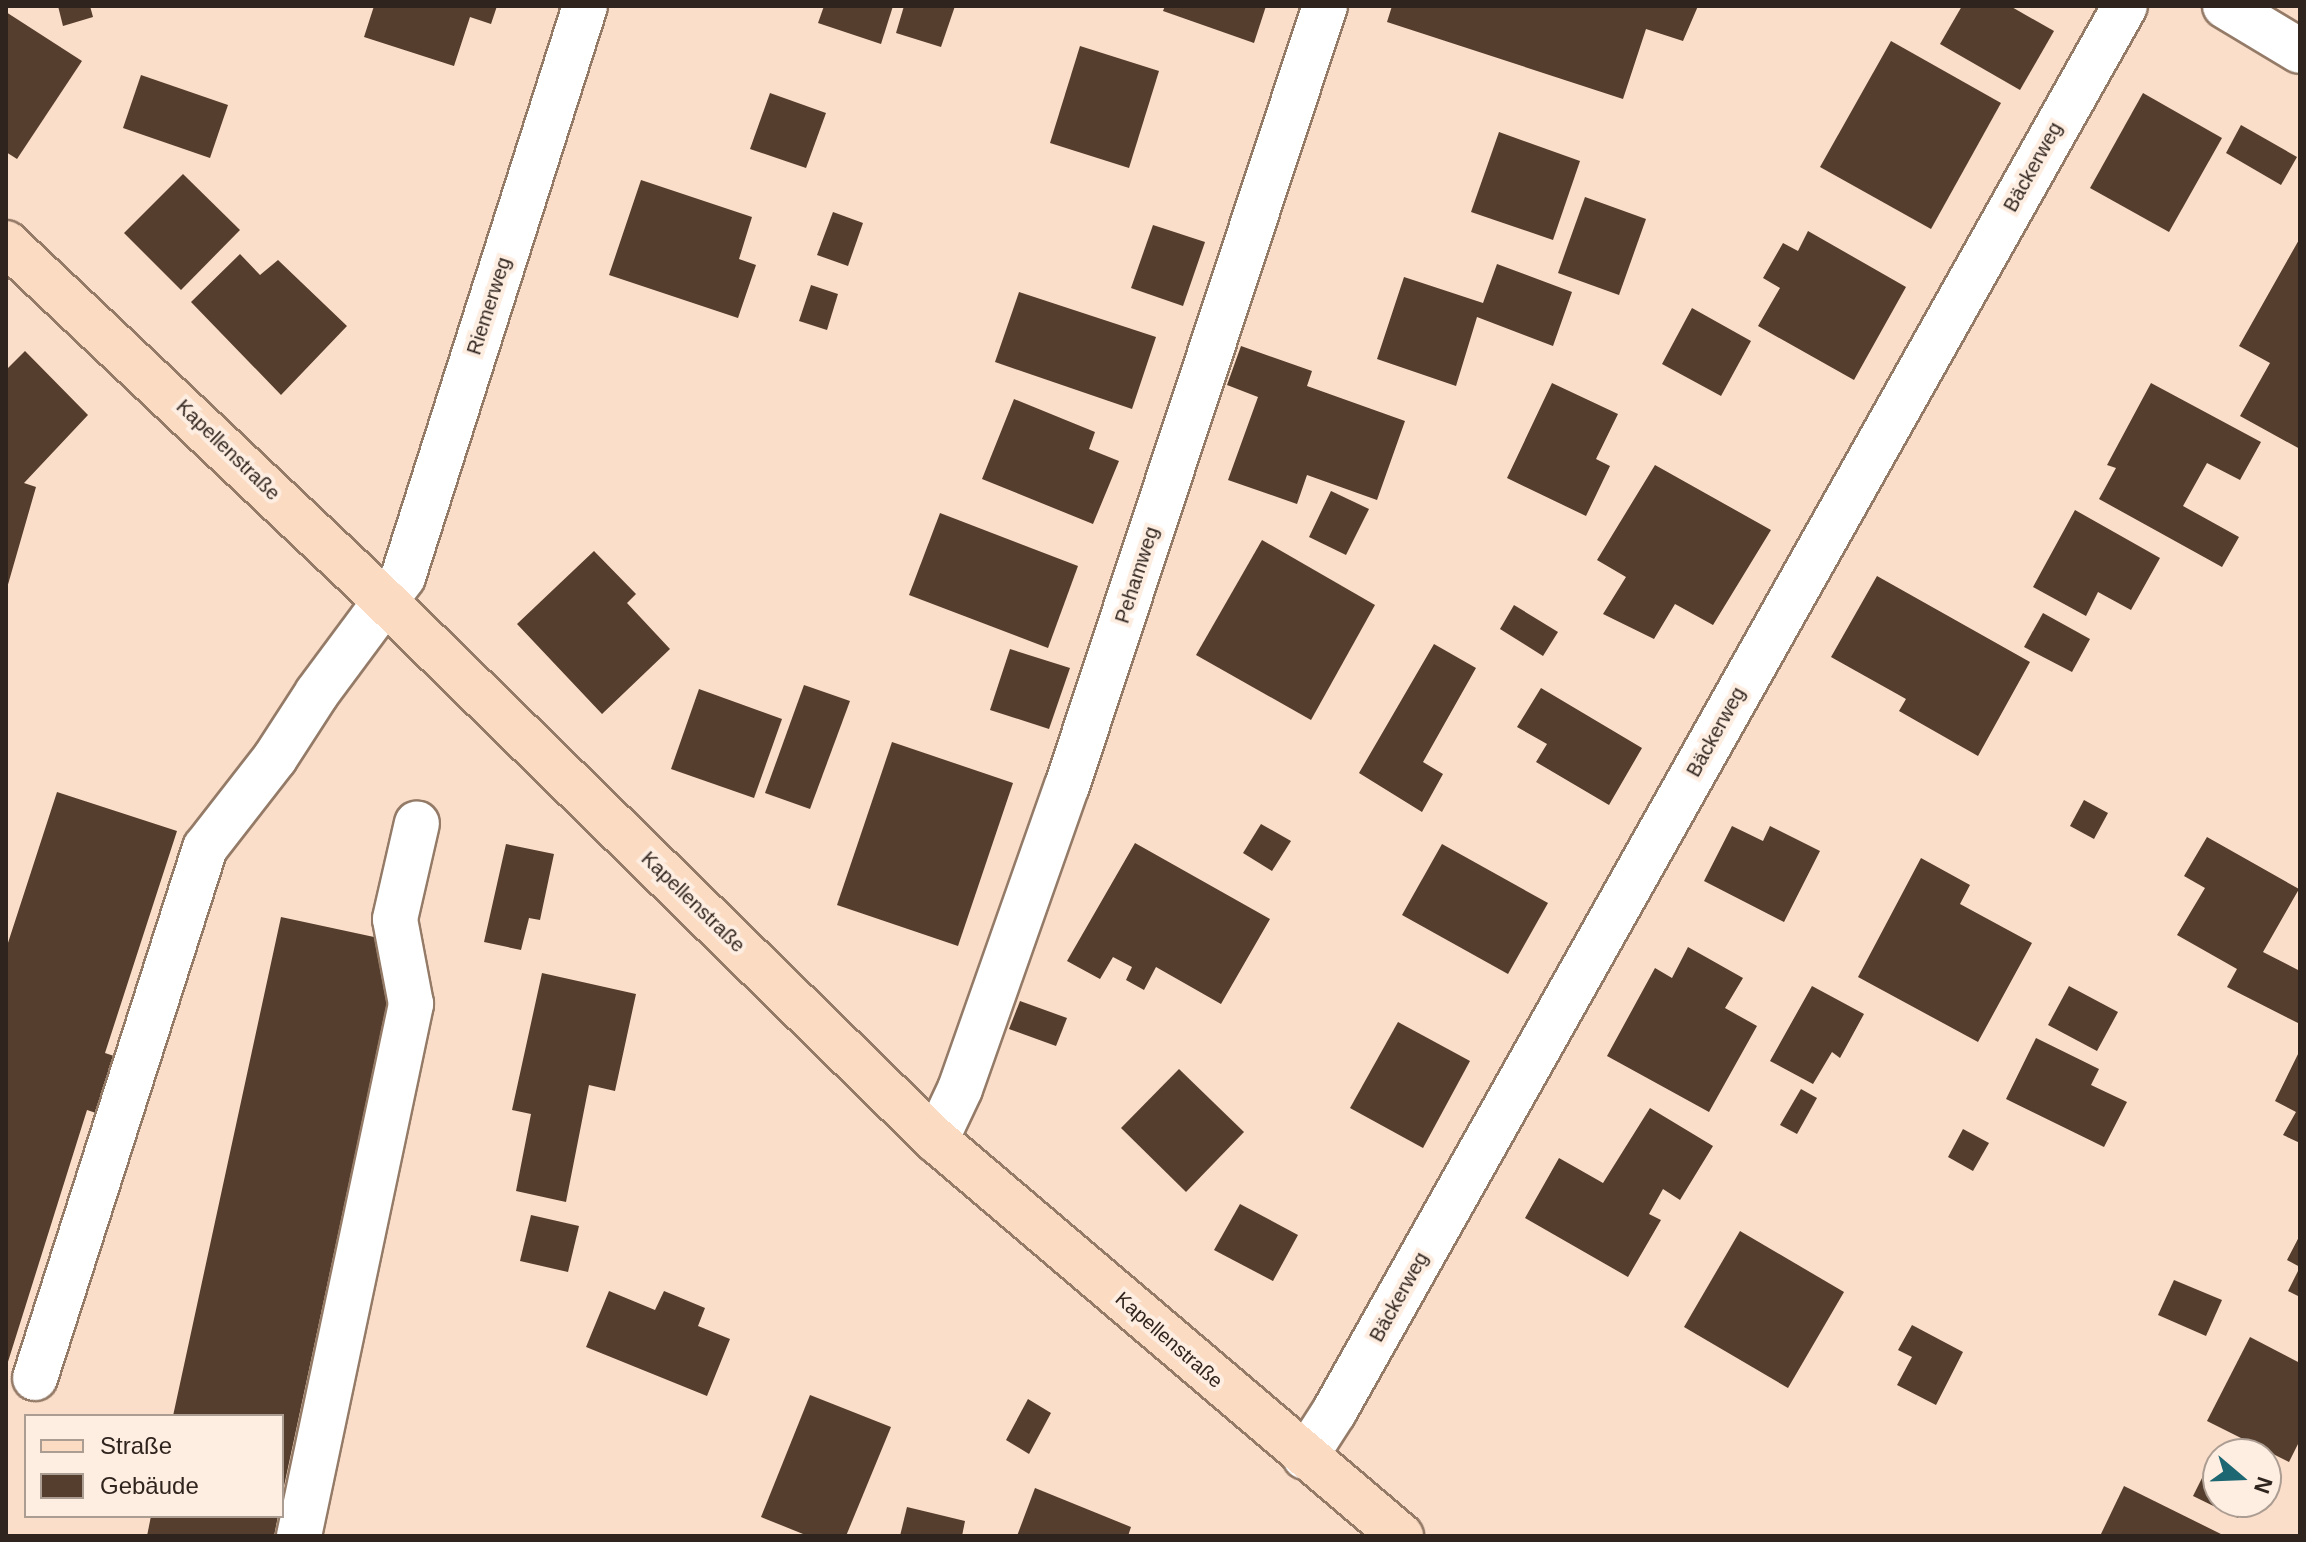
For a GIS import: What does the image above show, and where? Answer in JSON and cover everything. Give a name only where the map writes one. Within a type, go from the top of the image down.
[{"type":"main road","name":"Kapellenstraße","points":[[6,243],[29,261],[387,603],[936,1140],[1401,1536]]},
{"type":"street","name":"Riemerweg","points":[[35,1378],[205,848],[275,758],[317,693],[387,603],[403,577],[585,6]]},
{"type":"street","name":"Pehamweg","points":[[936,1140],[960,1089],[1067,786],[1325,6]]},
{"type":"street","name":"Bäckerweg","points":[[1305,1457],[1357,1371],[2125,6]]},
{"type":"street","points":[[2225,6],[2300,51]]},
{"type":"street","points":[[299,1536],[411,1004],[395,919],[417,823]]},
{"type":"building","points":[[58,6],[90,6],[93,17],[63,26]]},
{"type":"building","points":[[374,6],[497,6],[491,24],[470,17],[454,66],[364,37]]},
{"type":"building","points":[[824,6],[893,6],[881,44],[818,23]]},
{"type":"building","points":[[904,6],[955,6],[941,47],[896,33]]},
{"type":"building","points":[[1165,6],[1266,6],[1254,43],[1163,11]]},
{"type":"building","points":[[1392,6],[1698,6],[1683,41],[1646,29],[1623,99],[1387,22]]},
{"type":"building","points":[[1962,6],[2010,6],[2054,31],[2020,90],[1940,44]]},
{"type":"building","points":[[6,12],[82,61],[17,159],[6,152]]},
{"type":"building","points":[[1891,41],[2001,103],[1931,229],[1820,167]]},
{"type":"building","points":[[1080,46],[1159,71],[1129,168],[1050,143]]},
{"type":"building","points":[[141,75],[228,105],[210,158],[123,128]]},
{"type":"building","points":[[770,93],[826,113],[806,168],[750,149]]},
{"type":"building","points":[[2143,93],[2222,138],[2169,232],[2090,188]]},
{"type":"building","points":[[2241,125],[2297,157],[2281,185],[2226,153]]},
{"type":"building","points":[[1499,132],[1580,161],[1553,240],[1471,212]]},
{"type":"building","points":[[183,174],[240,230],[181,290],[124,233]]},
{"type":"building","points":[[641,180],[752,217],[739,259],[756,265],[738,318],[609,275]]},
{"type":"building","points":[[1585,197],[1646,219],[1619,295],[1558,273]]},
{"type":"building","points":[[833,212],[863,223],[848,266],[817,255]]},
{"type":"building","points":[[1153,225],[1205,242],[1183,306],[1131,288]]},
{"type":"building","points":[[1808,231],[1906,287],[1854,380],[1758,326],[1780,288],[1763,278],[1783,243],[1798,251]]},
{"type":"building","points":[[2300,238],[2300,449],[2240,416],[2270,363],[2239,346]]},
{"type":"building","points":[[240,254],[260,275],[278,260],[347,326],[281,395],[191,302]]},
{"type":"building","points":[[1497,264],[1572,292],[1553,346],[1477,317],[1456,386],[1377,359],[1404,277],[1483,303]]},
{"type":"building","points":[[811,285],[838,294],[827,330],[799,321]]},
{"type":"building","points":[[1019,292],[1156,337],[1132,409],[995,362]]},
{"type":"building","points":[[1692,308],[1751,341],[1721,396],[1662,364]]},
{"type":"building","points":[[1241,346],[1312,371],[1307,386],[1405,421],[1377,500],[1307,475],[1297,504],[1228,480],[1258,397],[1227,385]]},
{"type":"building","points":[[25,351],[88,415],[24,483],[36,487],[7,588],[6,370]]},
{"type":"building","points":[[1552,383],[1618,414],[1596,459],[1610,466],[1586,516],[1507,478]]},
{"type":"building","points":[[2151,383],[2261,442],[2240,480],[2207,463],[2183,506],[2239,537],[2222,567],[2099,499],[2116,468],[2107,465]]},
{"type":"building","points":[[1014,399],[1095,432],[1089,449],[1119,461],[1093,524],[982,479]]},
{"type":"building","points":[[1655,465],[1771,530],[1713,625],[1675,604],[1654,639],[1603,614],[1626,577],[1597,560]]},
{"type":"building","points":[[1331,491],[1369,509],[1346,555],[1309,537]]},
{"type":"building","points":[[2075,510],[2160,558],[2131,610],[2098,592],[2086,616],[2033,587]]},
{"type":"building","points":[[940,513],[1078,566],[1048,648],[909,595]]},
{"type":"building","points":[[1262,540],[1375,605],[1311,720],[1196,655]]},
{"type":"building","points":[[594,551],[636,594],[627,603],[670,649],[602,714],[517,624]]},
{"type":"building","points":[[1877,576],[2030,662],[1978,756],[1899,711],[1906,699],[1831,657]]},
{"type":"building","points":[[1514,605],[1558,632],[1543,656],[1500,629]]},
{"type":"building","points":[[2043,613],[2090,639],[2072,672],[2024,647]]},
{"type":"building","points":[[1434,644],[1476,668],[1423,762],[1443,774],[1422,812],[1359,773]]},
{"type":"building","points":[[1010,649],[1070,668],[1049,729],[990,710]]},
{"type":"building","points":[[804,685],[850,701],[810,809],[765,793]]},
{"type":"building","points":[[1541,688],[1642,748],[1609,805],[1536,762],[1547,744],[1517,727]]},
{"type":"building","points":[[699,689],[782,719],[754,798],[671,769]]},
{"type":"building","points":[[892,742],[1013,783],[958,946],[837,905]]},
{"type":"building","points":[[57,792],[177,831],[105,1053],[126,1060],[108,1117],[87,1110],[7,1365],[6,949]]},
{"type":"building","points":[[2084,800],[2108,813],[2094,839],[2070,826]]},
{"type":"building","points":[[1261,824],[1291,841],[1272,871],[1243,853]]},
{"type":"building","points":[[1732,826],[1763,841],[1770,826],[1820,851],[1784,922],[1704,881]]},
{"type":"building","points":[[2207,837],[2299,889],[2263,952],[2300,971],[2300,1024],[2227,987],[2237,969],[2177,935],[2205,888],[2184,876]]},
{"type":"building","points":[[1135,843],[1270,919],[1221,1004],[1156,967],[1144,990],[1126,980],[1132,967],[1113,957],[1100,979],[1067,961]]},
{"type":"building","points":[[506,844],[554,854],[540,920],[529,918],[521,950],[484,942]]},
{"type":"building","points":[[1442,844],[1548,903],[1508,974],[1402,915]]},
{"type":"building","points":[[1921,858],[1970,885],[1960,904],[2032,943],[1978,1042],[1858,977]]},
{"type":"building","points":[[281,917],[388,940],[396,968],[359,1143],[374,1146],[364,1195],[347,1192],[284,1486],[284,1414],[173,1414]]},
{"type":"building","points":[[1688,947],[1743,978],[1725,1008],[1757,1026],[1709,1112],[1607,1056],[1655,968],[1672,978]]},
{"type":"building","points":[[542,973],[636,994],[615,1091],[589,1085],[566,1202],[516,1191],[531,1114],[512,1110]]},
{"type":"building","points":[[1812,986],[1864,1014],[1840,1058],[1832,1052],[1813,1084],[1770,1061]]},
{"type":"building","points":[[2069,986],[2118,1012],[2097,1051],[2048,1025]]},
{"type":"building","points":[[1020,1001],[1067,1018],[1056,1046],[1009,1029]]},
{"type":"building","points":[[1398,1022],[1470,1061],[1423,1148],[1350,1108]]},
{"type":"building","points":[[2036,1038],[2099,1069],[2091,1085],[2127,1102],[2104,1147],[2006,1099]]},
{"type":"building","points":[[2300,1050],[2300,1143],[2283,1135],[2296,1112],[2275,1101]]},
{"type":"building","points":[[1179,1069],[1244,1132],[1186,1192],[1121,1128]]},
{"type":"building","points":[[1801,1089],[1817,1098],[1797,1134],[1780,1125]]},
{"type":"building","points":[[1650,1108],[1713,1146],[1680,1200],[1663,1189],[1649,1214],[1661,1220],[1628,1277],[1525,1218],[1559,1158],[1603,1183]]},
{"type":"building","points":[[1963,1129],[1989,1143],[1973,1171],[1948,1157]]},
{"type":"building","points":[[1240,1204],[1298,1235],[1273,1281],[1214,1250]]},
{"type":"building","points":[[531,1215],[579,1226],[568,1272],[520,1261]]},
{"type":"building","points":[[1740,1231],[1844,1292],[1788,1388],[1684,1327]]},
{"type":"building","points":[[2300,1235],[2300,1267],[2287,1260]]},
{"type":"building","points":[[2300,1267],[2300,1297],[2288,1291]]},
{"type":"building","points":[[2174,1280],[2222,1300],[2206,1336],[2158,1315]]},
{"type":"building","points":[[609,1291],[655,1310],[664,1291],[705,1308],[698,1326],[730,1339],[707,1396],[586,1347]]},
{"type":"building","points":[[1912,1325],[1963,1352],[1936,1405],[1897,1385],[1912,1357],[1898,1350]]},
{"type":"building","points":[[2250,1337],[2300,1363],[2300,1440],[2289,1462],[2282,1458],[2282,1438],[2241,1438],[2207,1421]]},
{"type":"building","points":[[810,1395],[891,1427],[846,1536],[808,1536],[761,1517]]},
{"type":"building","points":[[1028,1399],[1051,1413],[1029,1454],[1006,1440]]},
{"type":"building","points":[[2202,1478],[2202,1500],[2193,1496]]},
{"type":"building","points":[[2124,1486],[2225,1536],[2100,1536]]},
{"type":"building","points":[[1035,1488],[1131,1527],[1128,1536],[1017,1536]]},
{"type":"building","points":[[907,1507],[965,1521],[962,1536],[900,1536]]},
{"type":"building","points":[[151,1518],[278,1518],[274,1536],[147,1536]]}]
